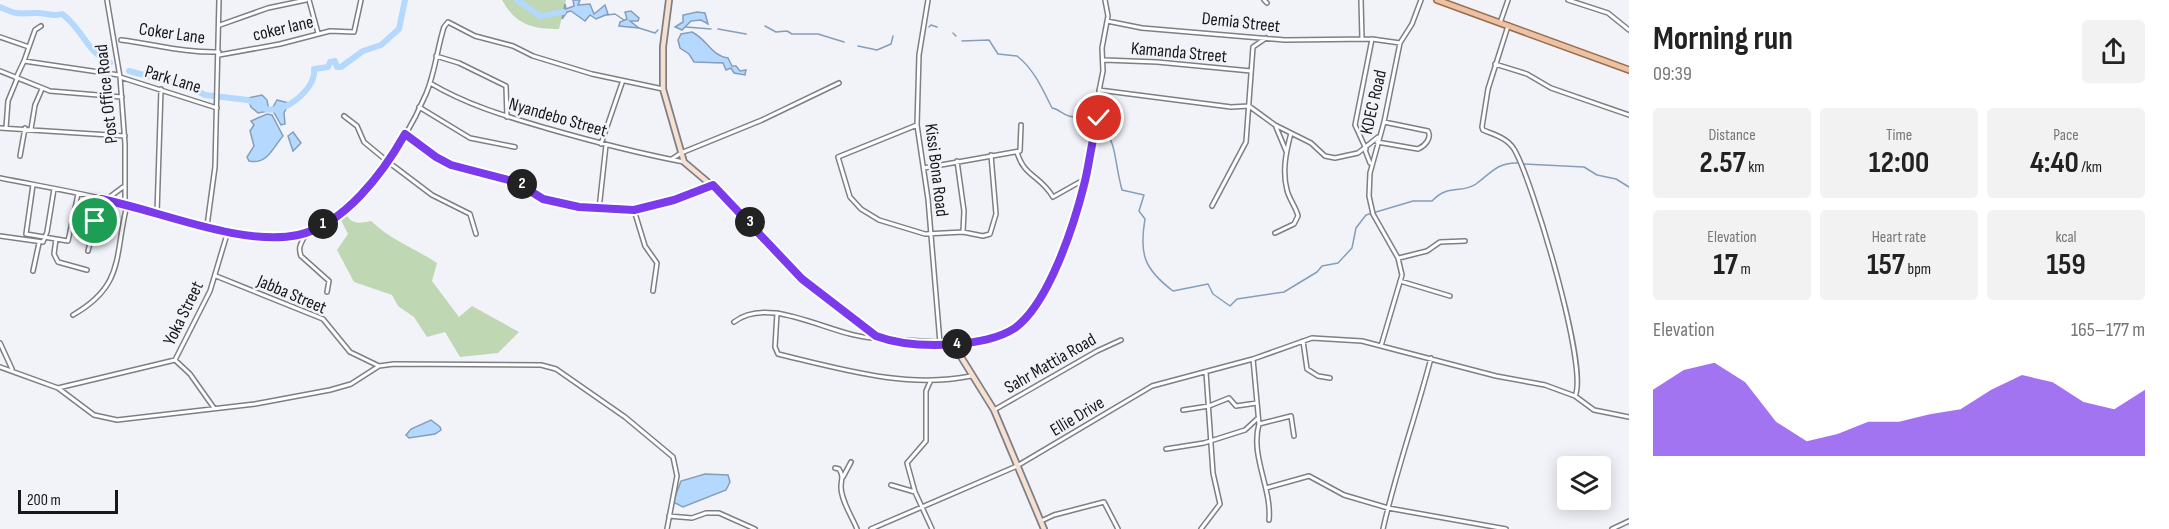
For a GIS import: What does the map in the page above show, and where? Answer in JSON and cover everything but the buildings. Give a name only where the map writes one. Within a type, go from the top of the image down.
[{"type":"main road","points":[[669,0],[665,25],[663,89],[684,162],[713,185],[802,279],[879,338],[940,345],[953,344],[994,410],[1044,529]]},
{"type":"main road","points":[[1437,0],[1629,70]]},
{"type":"street","name":"Post Office Road","points":[[73,315],[100,297],[111,280],[126,205],[122,97],[107,0]]},
{"type":"street","points":[[207,226],[215,167],[219,0]]},
{"type":"street","points":[[220,24],[268,8],[308,0],[318,33]]},
{"type":"street","name":"coker lane","points":[[219,53],[280,44],[318,33],[354,32],[361,0]]},
{"type":"street","name":"Kissi Bona Road","points":[[928,0],[919,55],[917,125],[932,235],[940,345]]},
{"type":"street","points":[[953,344],[999,336],[1015,327],[1028,315],[1058,263],[1072,228],[1097,124],[1104,60],[1102,48],[1107,21],[1105,0]]},
{"type":"street","points":[[1361,0],[1362,39]]},
{"type":"street","name":"KDEC Road","points":[[1398,258],[1374,215],[1369,196],[1371,165],[1384,122],[1400,43],[1412,24],[1421,0]]},
{"type":"street","points":[[1500,23],[1508,0]]},
{"type":"street","points":[[1568,0],[1608,13],[1629,30]]},
{"type":"street","name":"Demia Street","points":[[1107,21],[1142,28],[1266,38],[1316,41],[1372,39],[1400,43]]},
{"type":"street","points":[[327,292],[329,281],[326,276],[301,256],[300,239],[343,210],[372,185],[405,134],[430,83],[435,56],[445,24],[450,22],[475,36],[507,44],[532,56],[623,83],[663,89]]},
{"type":"street","points":[[6,128],[9,101],[35,30],[41,26]]},
{"type":"street","points":[[1508,26],[1495,64],[1482,127],[1483,130],[1508,141],[1528,180],[1545,233],[1567,318],[1578,381],[1575,396]]},
{"type":"street","points":[[0,37],[29,47]]},
{"type":"street","points":[[1212,206],[1244,146],[1253,45],[1266,38]]},
{"type":"street","points":[[1371,165],[1355,125],[1372,39]]},
{"type":"street","name":"Coker Lane","points":[[121,40],[159,45],[181,51],[219,53]]},
{"type":"street","points":[[435,56],[459,63],[507,86],[507,117]]},
{"type":"street","name":"Kamanda Street","points":[[1104,60],[1157,62],[1251,71]]},
{"type":"street","name":"Park Lane","points":[[24,61],[120,76],[217,108]]},
{"type":"street","points":[[1495,64],[1527,74],[1551,88],[1629,115]]},
{"type":"street","points":[[0,71],[42,89],[62,94],[122,97]]},
{"type":"street","name":"Nyandebo Street","points":[[430,83],[458,99],[507,117],[604,144],[684,162]]},
{"type":"street","points":[[599,209],[604,144],[623,83]]},
{"type":"street","points":[[672,159],[839,83]]},
{"type":"street","points":[[32,129],[35,105],[42,89]]},
{"type":"street","points":[[158,213],[161,90]]},
{"type":"street","points":[[1099,90],[1231,107],[1249,106],[1275,125],[1311,143],[1325,156],[1335,158],[1365,150],[1378,137]]},
{"type":"street","points":[[419,107],[470,138],[515,147]]},
{"type":"street","points":[[344,116],[357,126],[364,142],[387,161],[432,195],[470,214],[476,234]]},
{"type":"street","points":[[1377,142],[1418,149],[1424,146],[1429,138],[1428,131],[1384,122]]},
{"type":"street","points":[[917,125],[838,157],[850,197],[861,209],[888,225],[932,235],[963,232],[986,235],[992,232],[996,222],[991,155]]},
{"type":"street","points":[[924,168],[1017,152],[1022,147],[1021,125]]},
{"type":"street","points":[[1275,125],[1286,151]]},
{"type":"street","points":[[0,128],[125,136]]},
{"type":"street","points":[[20,156],[25,128]]},
{"type":"street","points":[[1275,232],[1294,224],[1298,216],[1287,192],[1286,151],[1291,133]]},
{"type":"street","points":[[405,134],[451,165],[516,182],[552,201],[599,209],[634,210],[668,202],[713,185]]},
{"type":"street","points":[[1017,152],[1021,166],[1042,183],[1053,196],[1085,179]]},
{"type":"street","points":[[957,161],[964,211],[963,232]]},
{"type":"street","points":[[0,178],[116,202],[228,231],[288,237],[306,233]]},
{"type":"street","points":[[33,185],[25,233],[46,238],[68,241],[78,194]]},
{"type":"street","points":[[103,199],[116,195],[124,188]]},
{"type":"street","points":[[116,202],[124,188]]},
{"type":"street","points":[[33,271],[39,243],[46,238],[54,189]]},
{"type":"street","points":[[88,251],[103,199]]},
{"type":"street","points":[[634,210],[645,246],[657,263],[653,291]]},
{"type":"street","name":"Yoka Street","points":[[58,388],[175,360],[198,317],[216,276],[228,231]]},
{"type":"street","points":[[0,236],[39,243]]},
{"type":"street","points":[[56,239],[54,254],[58,262],[87,270]]},
{"type":"street","points":[[1381,346],[1402,275],[1398,258],[1427,251],[1440,242],[1465,241]]},
{"type":"street","name":"Jabba Street","points":[[216,276],[323,319],[350,352],[379,366]]},
{"type":"street","points":[[1400,281],[1450,296]]},
{"type":"street","points":[[734,322],[752,313],[777,313],[863,336],[879,338]]},
{"type":"street","points":[[777,313],[775,347],[778,354],[846,371],[930,382],[971,376]]},
{"type":"street","name":"Ellie Drive","points":[[871,529],[1017,466],[1145,390],[1253,359],[1312,338],[1344,338],[1496,376],[1552,387],[1575,396],[1594,410],[1627,415]]},
{"type":"street","name":"Sahr Mattia Road","points":[[994,410],[1096,351],[1121,340]]},
{"type":"street","points":[[1303,341],[1307,369],[1318,376],[1330,378]]},
{"type":"street","points":[[0,343],[12,370]]},
{"type":"street","points":[[1383,529],[1431,358]]},
{"type":"street","points":[[1253,359],[1259,424],[1257,443],[1262,478],[1269,504],[1269,520]]},
{"type":"street","points":[[175,360],[190,374],[214,408]]},
{"type":"street","points":[[0,367],[58,388],[94,415],[108,419],[172,415],[330,390],[351,384],[379,366],[439,363],[549,366],[668,450],[673,457],[677,476],[667,529]]},
{"type":"street","points":[[1201,529],[1220,504],[1214,485],[1206,372]]},
{"type":"street","points":[[930,382],[926,391],[926,441],[907,464],[920,506],[932,529]]},
{"type":"street","points":[[1183,410],[1209,406],[1229,398],[1236,406],[1257,403]]},
{"type":"street","points":[[1259,424],[1291,416],[1294,436]]},
{"type":"street","points":[[1166,449],[1204,443],[1245,430],[1257,419]]},
{"type":"street","points":[[851,462],[843,477],[841,487],[858,529]]},
{"type":"street","points":[[834,468],[839,469],[843,477]]},
{"type":"street","points":[[1266,488],[1309,476],[1344,495],[1388,508],[1506,529]]},
{"type":"street","points":[[891,485],[915,492]]},
{"type":"street","points":[[1041,521],[1054,515],[1104,502],[1118,529]]},
{"type":"street","points":[[669,516],[692,518],[709,512],[719,513],[753,528]]},
{"type":"street","points":[[1612,529],[1629,521]]},
{"type":"green space","points":[[502,0],[566,0],[559,29],[526,24],[513,15]]},
{"type":"green space","points":[[345,213],[355,222],[371,221],[395,239],[437,263],[432,281],[459,317],[472,306],[519,332],[498,353],[460,357],[445,332],[427,337],[414,317],[398,306],[392,295],[354,282],[337,250],[348,234],[339,216]]},
{"type":"water","points":[[573,0],[580,0],[578,5],[590,4],[594,14],[605,5],[608,14],[596,19],[590,15],[585,21],[571,11],[567,12],[562,19],[565,4],[566,9],[574,6]]},
{"type":"water","points":[[631,11],[639,18],[638,21],[630,21],[639,28],[619,26],[620,22],[627,19],[625,12]]},
{"type":"water","points":[[705,13],[708,24],[701,20],[691,21],[682,30],[675,27],[683,22],[683,15]]},
{"type":"water","points":[[692,32],[717,54],[728,58],[732,66],[736,66],[740,71],[746,70],[745,75],[734,73],[731,68],[726,70],[723,63],[694,62],[689,54],[680,48],[678,40],[681,34]]},
{"type":"water","points":[[262,95],[267,100],[269,111],[258,113],[251,107],[248,98]]},
{"type":"water","points":[[277,100],[289,103],[284,113],[285,124],[281,125],[272,109]]},
{"type":"water","points":[[267,114],[272,115],[283,136],[265,158],[256,162],[249,161],[247,157],[254,146],[250,131],[254,125],[251,121]]},
{"type":"water","points":[[293,132],[301,143],[293,151],[288,136]]},
{"type":"water","points":[[431,420],[441,430],[435,434],[409,438],[406,435],[411,429]]},
{"type":"water","points":[[705,474],[728,475],[730,482],[726,490],[683,507],[673,502],[681,481]]},
{"type":"waterway","points":[[263,108],[279,109],[297,99],[310,85],[314,69],[328,67],[330,62],[335,61],[337,67],[341,67],[363,51],[381,45],[399,29],[405,0]]},
{"type":"waterway","points":[[517,0],[540,16],[563,12]]},
{"type":"waterway","points":[[0,7],[19,13],[62,14],[75,26],[94,52],[110,63]]},
{"type":"waterway","points":[[607,15],[615,14],[624,20]]},
{"type":"waterway","points":[[929,27],[931,25],[937,27]]},
{"type":"waterway","points":[[765,26],[776,32],[818,34],[844,42]]},
{"type":"waterway","points":[[686,27],[711,29]]},
{"type":"waterway","points":[[639,28],[655,33],[658,30]]},
{"type":"waterway","points":[[718,29],[746,34]]},
{"type":"waterway","points":[[953,33],[956,36]]},
{"type":"waterway","points":[[858,46],[877,50],[891,44],[893,36]]},
{"type":"waterway","points":[[962,41],[989,40],[998,54],[1017,56],[1033,73],[1052,108],[1098,126],[1106,133],[1114,150],[1122,190],[1144,195],[1139,211],[1145,219],[1143,242],[1150,268],[1173,291],[1208,284],[1213,294],[1230,306],[1237,299],[1284,292],[1317,272],[1322,266],[1338,263],[1352,248],[1356,228],[1366,215],[1413,201],[1432,201],[1444,192],[1471,187],[1500,166],[1518,163]]},
{"type":"waterway","points":[[129,71],[190,87],[205,95],[248,100],[254,103]]},
{"type":"waterway","points":[[1523,164],[1584,167],[1597,175],[1616,179],[1629,187]]},
{"type":"route","points":[[95,221],[101,199],[228,231],[288,237],[306,233],[355,202],[372,185],[405,134],[451,165],[516,182],[543,199],[579,207],[617,211],[634,210],[662,204],[713,185],[802,279],[848,312],[869,332],[888,340],[940,345],[977,342],[1008,332],[1023,321],[1058,263],[1072,228],[1099,118]]}]
